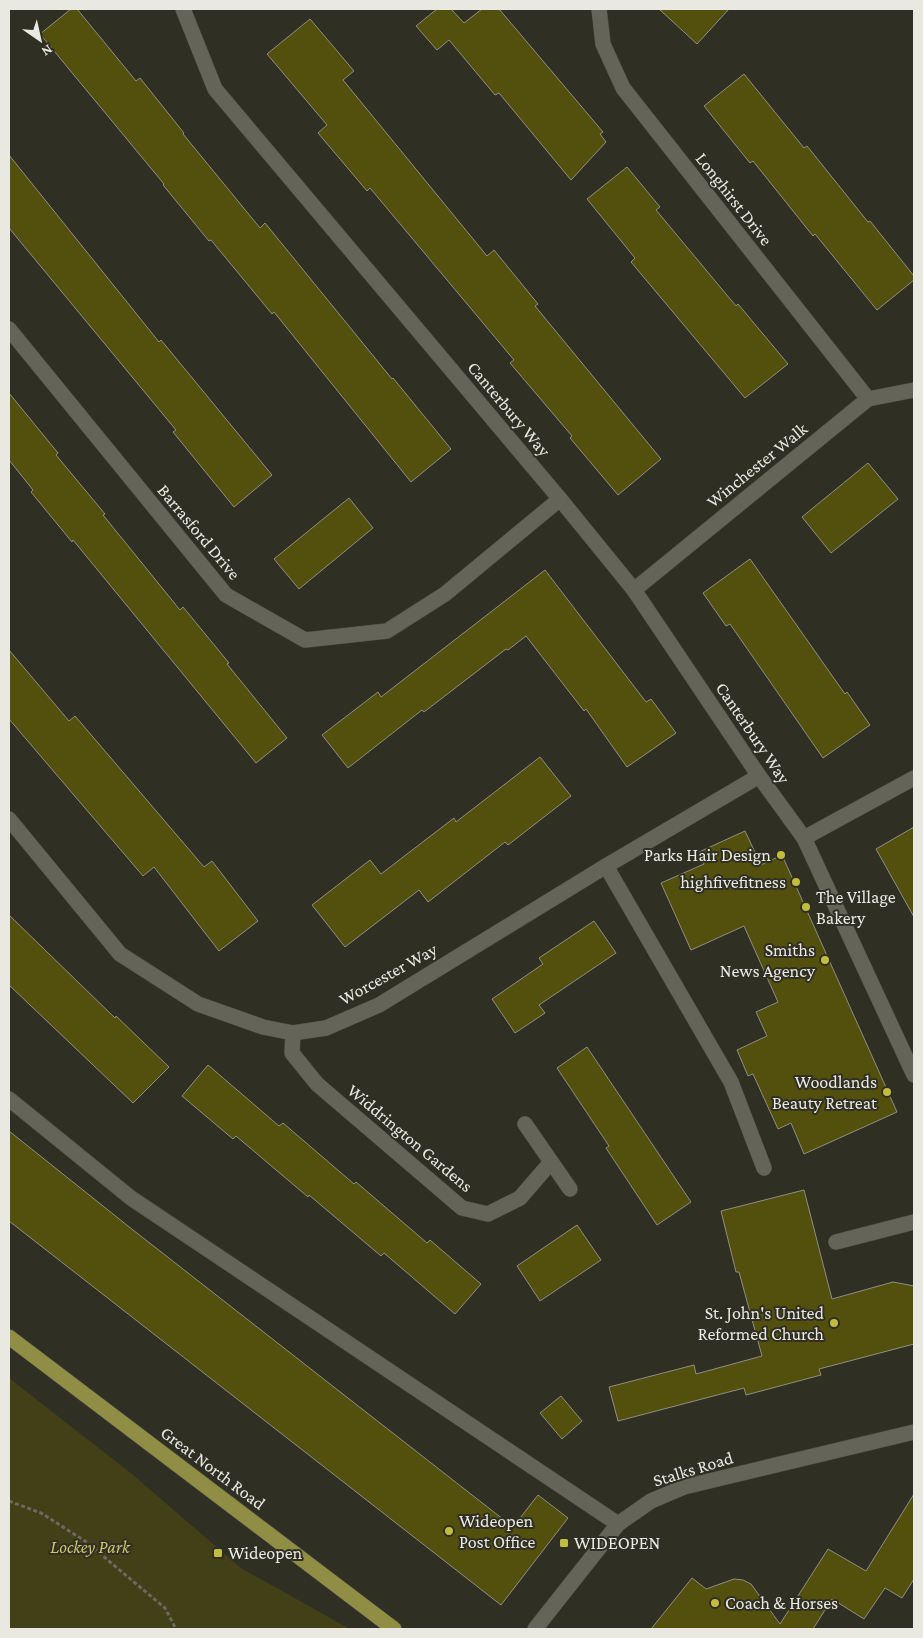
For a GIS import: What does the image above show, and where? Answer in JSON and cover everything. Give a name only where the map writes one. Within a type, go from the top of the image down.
[{"type":"main road","name":"Great North Road","points":[[9,1337],[394,1629]]},
{"type":"street","name":"Canterbury Way","points":[[184,9],[215,89],[560,499],[634,590],[758,776],[804,838],[914,1075]]},
{"type":"street","name":"Longhirst Drive","points":[[598,9],[603,44],[623,88],[868,399]]},
{"type":"street","name":"Barrasford Drive","points":[[9,329],[226,595],[305,640],[387,632],[444,594],[560,499]]},
{"type":"street","name":"Winchester Walk","points":[[634,590],[868,399],[914,390]]},
{"type":"street","name":"Worcester Way","points":[[9,819],[120,954],[198,1004],[262,1027],[293,1033],[326,1028],[379,1005],[606,866],[758,776]]},
{"type":"street","points":[[804,838],[914,778]]},
{"type":"street","points":[[606,866],[730,1082],[764,1168]]},
{"type":"street","name":"Widdrington Gardens","points":[[293,1033],[292,1053],[317,1084],[462,1208],[488,1214],[520,1198],[551,1162]]},
{"type":"street","points":[[9,1099],[130,1198],[618,1524]]},
{"type":"street","points":[[525,1124],[570,1189]]},
{"type":"street","points":[[836,1242],[914,1222]]},
{"type":"street","name":"Stalks Road","points":[[535,1629],[618,1524],[651,1501],[684,1487],[914,1432]]},
{"type":"path","points":[[9,1501],[41,1514],[85,1541],[165,1608],[176,1629]]},
{"type":"green space","name":"Lockey Park","points":[[9,1378],[132,1474],[241,1568],[348,1628],[9,1629]]},
{"type":"building","points":[[71,9],[77,9],[136,81],[140,78],[260,228],[265,223],[451,449],[411,482],[274,312],[272,314],[211,240],[209,241],[40,34]]},
{"type":"building","points":[[437,9],[451,9],[464,23],[482,9],[499,9],[603,132],[600,134],[606,142],[571,180],[499,93],[495,95],[449,40],[437,50],[416,26]]},
{"type":"building","points":[[659,9],[729,9],[697,44]]},
{"type":"building","points":[[310,19],[354,71],[343,80],[487,256],[494,250],[538,304],[535,306],[661,459],[618,495],[570,438],[572,436],[510,363],[514,360],[370,188],[367,191],[318,133],[327,125],[267,54]]},
{"type":"building","points":[[744,74],[804,148],[807,146],[914,276],[914,280],[877,310],[815,234],[813,236],[753,161],[750,163],[704,106]]},
{"type":"building","points":[[9,155],[159,342],[161,340],[272,475],[234,507],[173,432],[176,430],[9,228]]},
{"type":"building","points":[[627,167],[660,207],[656,210],[736,306],[738,304],[788,364],[745,398],[631,262],[635,258],[587,199]]},
{"type":"building","points":[[9,393],[58,453],[56,455],[105,514],[103,515],[180,610],[183,607],[287,738],[256,763],[73,540],[72,542],[31,492],[33,490],[9,460]]},
{"type":"building","points":[[868,463],[898,499],[831,553],[802,517]]},
{"type":"building","points":[[349,498],[373,528],[299,589],[274,559]]},
{"type":"building","points":[[750,559],[845,694],[847,692],[870,725],[823,758],[730,624],[726,626],[703,593]]},
{"type":"building","points":[[545,570],[646,702],[651,699],[676,733],[627,767],[586,709],[584,711],[526,636],[508,650],[506,649],[424,712],[422,710],[348,768],[322,735],[378,692],[381,697]]},
{"type":"building","points":[[9,650],[69,721],[75,716],[204,867],[212,861],[258,921],[219,951],[154,867],[143,876],[9,719]]},
{"type":"building","points":[[540,757],[571,796],[508,845],[505,842],[428,902],[419,890],[345,947],[312,905],[370,860],[381,874],[454,818],[456,822]]},
{"type":"building","points":[[914,827],[914,917],[876,849]]},
{"type":"building","points":[[745,831],[761,865],[782,855],[897,1112],[804,1154],[791,1123],[778,1129],[753,1074],[748,1076],[737,1050],[767,1036],[756,1012],[778,1002],[744,926],[691,950],[661,883],[704,864],[699,852]]},
{"type":"building","points":[[9,915],[115,1018],[116,1016],[169,1067],[133,1103],[9,985]]},
{"type":"building","points":[[594,921],[616,953],[539,1005],[545,1013],[515,1033],[492,999],[543,964],[539,958]]},
{"type":"building","points":[[587,1047],[691,1202],[657,1225],[606,1148],[609,1146],[557,1068]]},
{"type":"building","points":[[208,1065],[279,1126],[283,1123],[354,1184],[356,1182],[427,1243],[430,1240],[481,1284],[455,1314],[384,1253],[381,1256],[236,1136],[233,1139],[182,1096]]},
{"type":"building","points":[[9,1131],[513,1527],[538,1495],[568,1518],[501,1605],[9,1221]]},
{"type":"building","points":[[804,1190],[832,1299],[893,1282],[914,1286],[914,1344],[819,1369],[821,1375],[746,1395],[744,1388],[618,1421],[609,1387],[694,1365],[696,1374],[762,1356],[739,1272],[736,1272],[721,1211]]},
{"type":"building","points":[[577,1225],[601,1260],[540,1301],[517,1266]]},
{"type":"building","points":[[561,1396],[582,1421],[562,1439],[540,1413]]},
{"type":"building","points":[[914,1494],[914,1579],[902,1598],[885,1588],[864,1619],[832,1599],[813,1629],[651,1629],[692,1578],[706,1589],[734,1579],[743,1580],[751,1584],[780,1624],[828,1549],[866,1571]]},
{"type":"place","name":"Parks Hair Design","points":[[781,855]]},
{"type":"place","name":"highfivefitness","points":[[796,882]]},
{"type":"place","name":"The Village Bakery","points":[[806,907]]},
{"type":"place","name":"Smiths News Agency","points":[[825,960]]},
{"type":"place","name":"Woodlands Beauty Retreat","points":[[887,1092]]},
{"type":"place","name":"St. John's United Reformed Church","points":[[834,1323]]},
{"type":"place","name":"Wideopen Post Office","points":[[449,1531]]},
{"type":"place","name":"WIDEOPEN","points":[[564,1543]]},
{"type":"place","name":"Wideopen","points":[[218,1553]]},
{"type":"place","name":"Coach & Horses","points":[[715,1603]]}]
